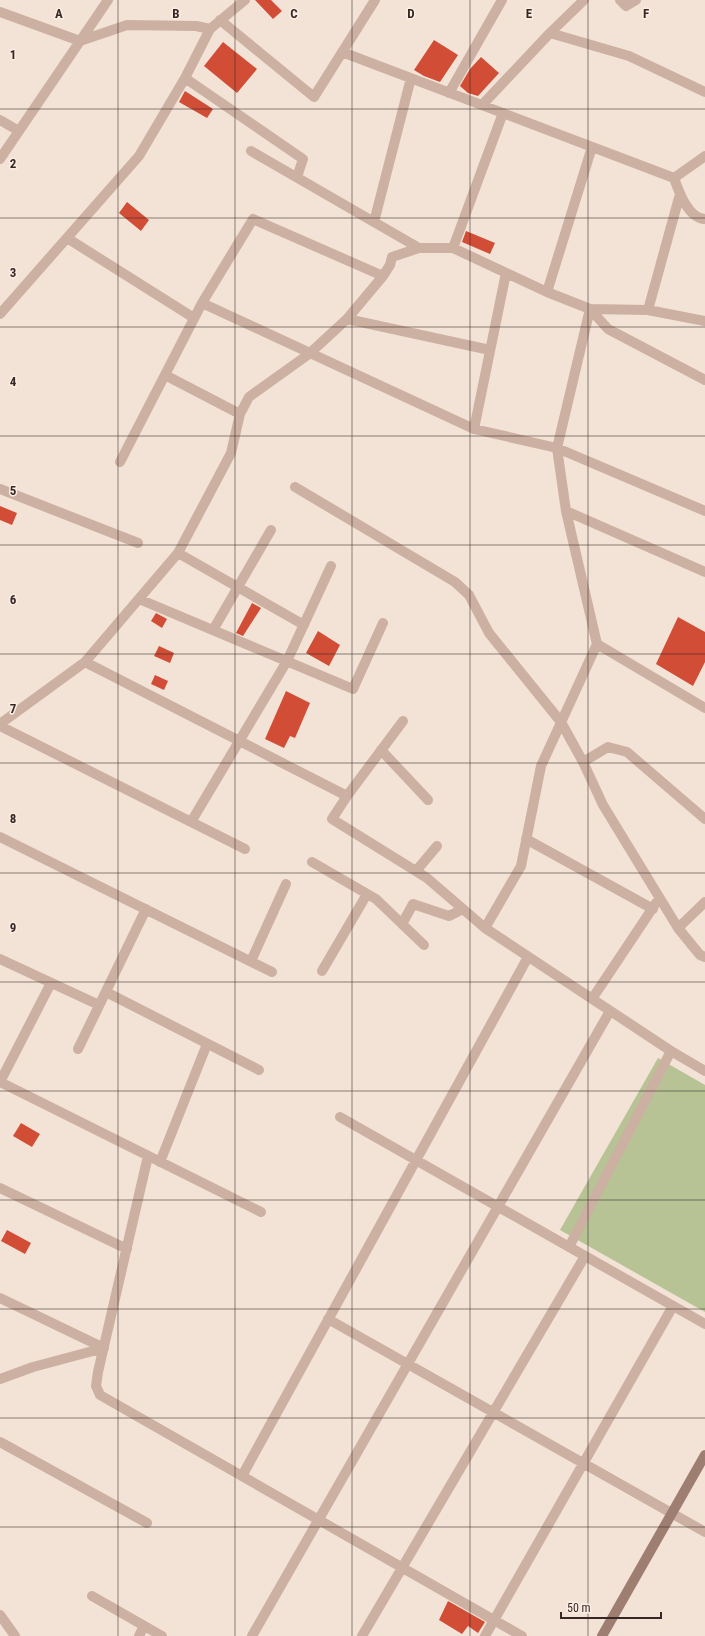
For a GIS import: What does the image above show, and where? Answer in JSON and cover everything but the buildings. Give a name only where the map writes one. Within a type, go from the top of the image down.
[{"type":"street","points":[[0,159],[108,0]]},
{"type":"street","points":[[220,20],[314,97],[375,0]]},
{"type":"street","points":[[450,93],[502,0]]},
{"type":"street","points":[[482,105],[550,33],[584,0]]},
{"type":"street","points":[[620,0],[626,6],[636,0]]},
{"type":"street","points":[[0,314],[139,156],[185,78],[210,29],[241,1]]},
{"type":"street","points":[[0,12],[80,41],[127,25],[196,26],[210,29]]},
{"type":"street","points":[[550,33],[629,56],[705,92]]},
{"type":"street","points":[[342,52],[674,178],[680,194],[691,210],[700,218],[705,219]]},
{"type":"street","points":[[185,78],[303,159],[297,177]]},
{"type":"street","points":[[374,222],[411,78]]},
{"type":"street","points":[[453,248],[503,113]]},
{"type":"street","points":[[0,120],[19,131]]},
{"type":"street","points":[[547,292],[592,147]]},
{"type":"street","points":[[251,151],[419,248]]},
{"type":"street","points":[[674,178],[705,156]]},
{"type":"street","points":[[648,310],[680,194]]},
{"type":"street","points":[[120,462],[202,303],[253,219],[383,276]]},
{"type":"street","points":[[67,238],[194,318]]},
{"type":"street","points":[[245,849],[0,725],[85,662],[178,553],[232,453],[240,414],[249,397],[309,354],[347,319],[383,276],[390,265],[392,257],[419,248],[453,248],[547,292],[590,309],[648,310],[705,321]]},
{"type":"street","points":[[474,428],[506,272]]},
{"type":"street","points":[[202,303],[309,354],[474,428],[557,448],[705,511]]},
{"type":"street","points":[[590,309],[608,329],[705,380]]},
{"type":"street","points":[[485,928],[521,866],[541,766],[597,644],[566,511],[557,448],[590,309]]},
{"type":"street","points":[[347,319],[490,350]]},
{"type":"street","points":[[165,375],[240,414]]},
{"type":"street","points":[[295,487],[455,582],[469,595],[489,633],[561,722],[583,762],[603,805],[678,928],[700,955],[705,957]]},
{"type":"street","points":[[0,489],[138,543]]},
{"type":"street","points":[[566,511],[705,572]]},
{"type":"street","points":[[213,630],[272,530]]},
{"type":"street","points":[[178,553],[304,625]]},
{"type":"street","points":[[191,822],[287,661],[331,566]]},
{"type":"street","points":[[139,599],[353,689],[383,623]]},
{"type":"street","points":[[597,644],[705,708]]},
{"type":"street","points":[[85,662],[347,796]]},
{"type":"street","points":[[403,721],[347,796],[332,819],[427,878],[485,928],[671,1051],[705,1071]]},
{"type":"street","points":[[583,762],[608,747],[627,752],[705,819]]},
{"type":"street","points":[[381,750],[428,800]]},
{"type":"street","points":[[0,837],[272,972]]},
{"type":"street","points":[[526,839],[653,909]]},
{"type":"street","points":[[416,871],[437,846]]},
{"type":"street","points":[[312,862],[376,899],[424,945]]},
{"type":"street","points":[[251,961],[286,884]]},
{"type":"street","points":[[322,971],[367,894]]},
{"type":"street","points":[[592,999],[660,898]]},
{"type":"street","points":[[678,928],[705,902]]},
{"type":"street","points":[[402,924],[413,904],[449,916],[463,909]]},
{"type":"street","points":[[78,1049],[146,909]]},
{"type":"street","points":[[242,1476],[528,957]]},
{"type":"street","points":[[0,959],[100,1005]]},
{"type":"street","points":[[51,983],[0,1082],[261,1212]]},
{"type":"street","points":[[106,992],[259,1070]]},
{"type":"street","points":[[252,1636],[610,1011]]},
{"type":"street","points":[[160,1162],[207,1044]]},
{"type":"street","points":[[569,1247],[671,1051]]},
{"type":"street","points":[[340,1117],[705,1324]]},
{"type":"street","points":[[148,1156],[98,1372],[96,1386],[100,1394],[522,1636]]},
{"type":"street","points":[[0,1188],[127,1249]]},
{"type":"street","points":[[362,1636],[585,1256]]},
{"type":"street","points":[[0,1298],[104,1348]]},
{"type":"street","points":[[485,1636],[673,1306]]},
{"type":"street","points":[[328,1318],[705,1532]]},
{"type":"street","points":[[0,1379],[33,1367],[104,1348]]},
{"type":"street","points":[[0,1442],[147,1523]]},
{"type":"street","points":[[602,1636],[705,1455]]},
{"type":"street","points":[[92,1596],[162,1636]]},
{"type":"street","points":[[0,1615],[15,1636]]},
{"type":"street","points":[[139,1636],[144,1626]]},
{"type":"green space","points":[[658,1058],[705,1085],[705,1312],[560,1230]]}]
